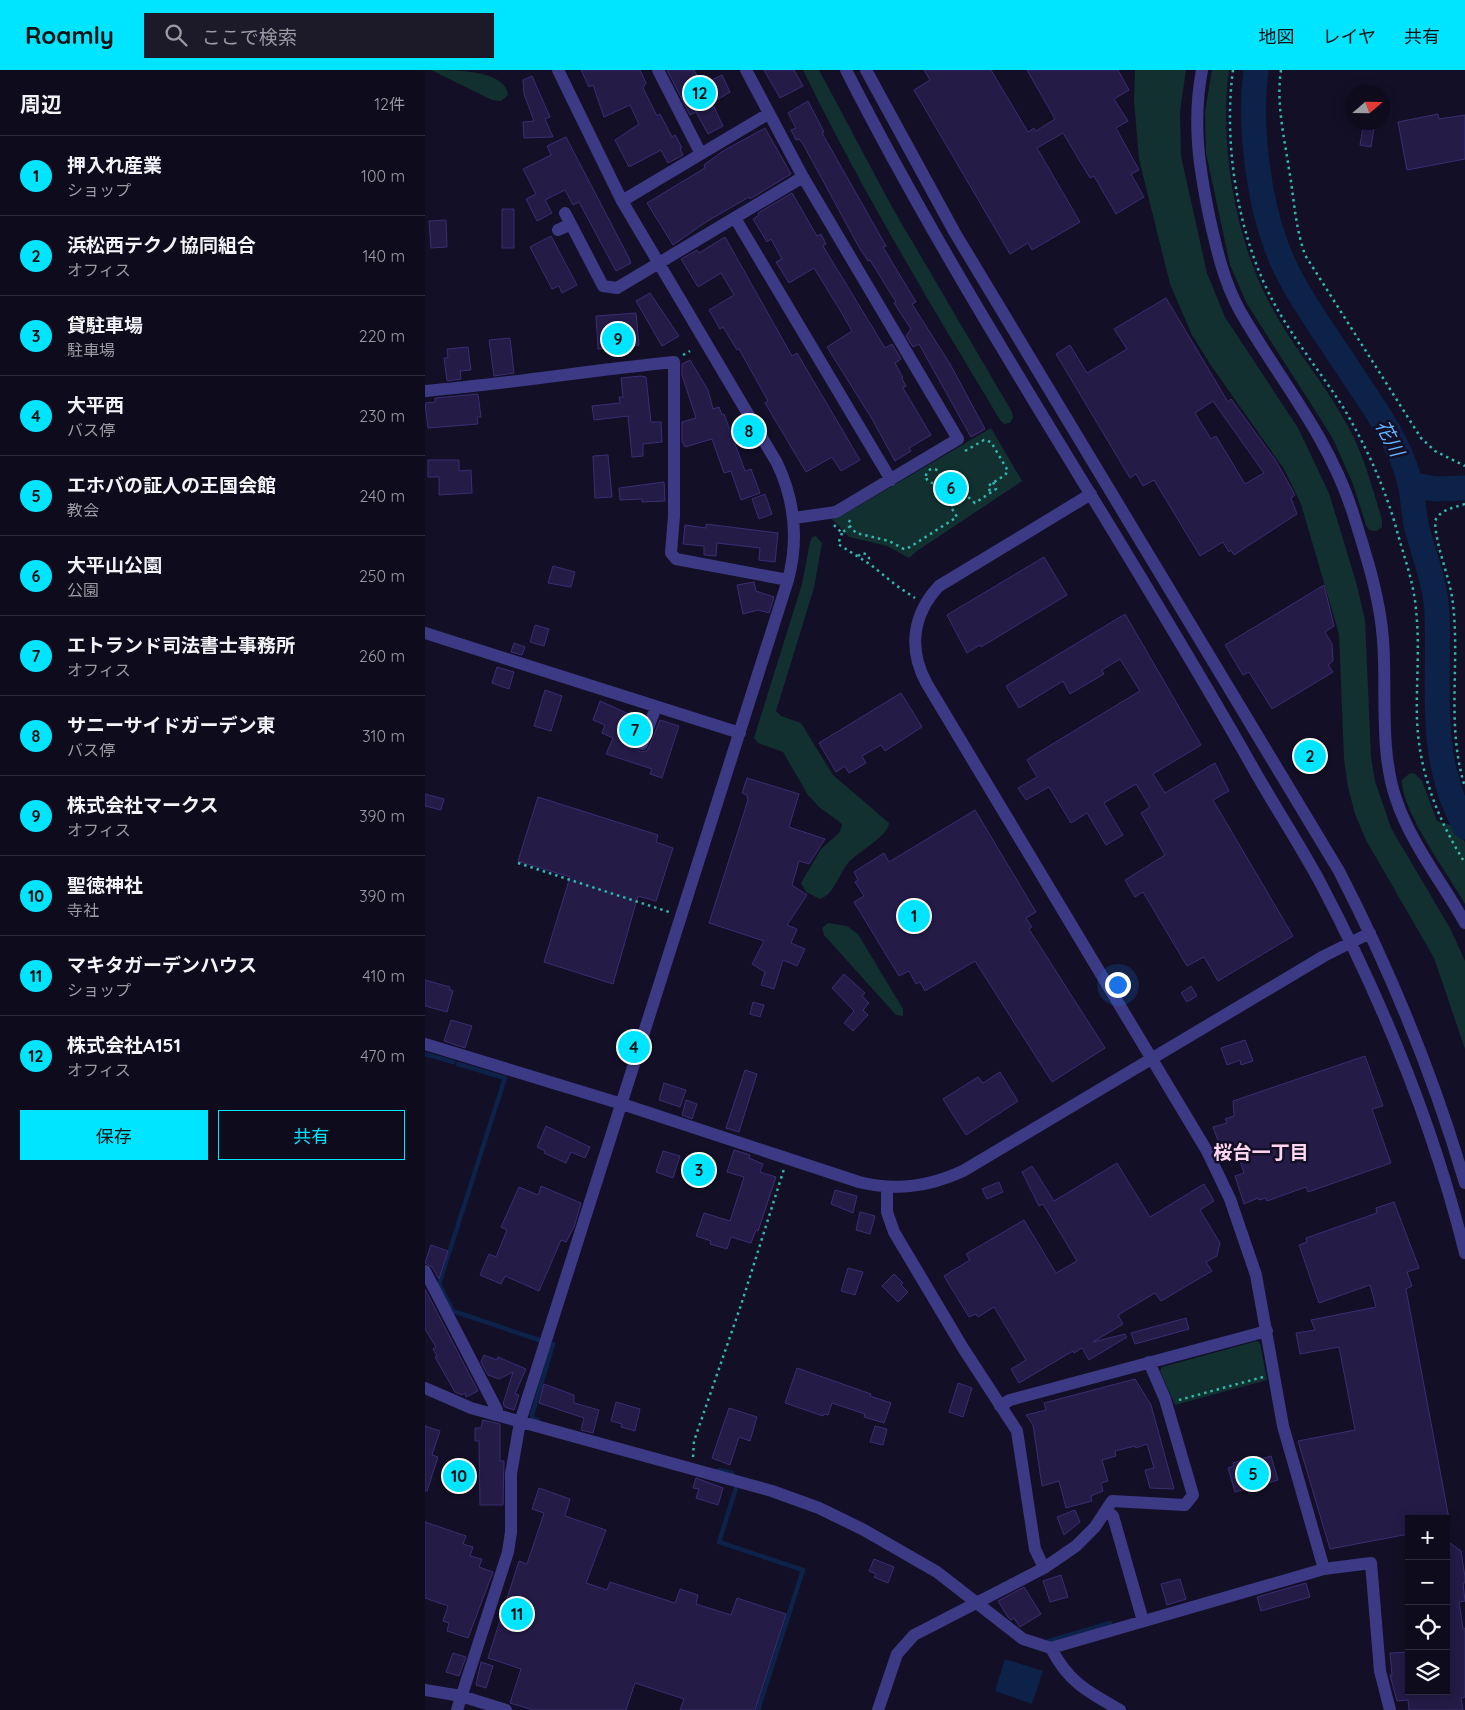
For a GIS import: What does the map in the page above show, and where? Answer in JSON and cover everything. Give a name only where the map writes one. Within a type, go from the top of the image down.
[{"type":"street","points":[[457,1710],[508,1552],[511,1532],[511,1474],[520,1422],[740,733],[788,580],[794,550],[794,518],[789,491],[777,463],[621,201],[558,70]]},
{"type":"street","points":[[658,70],[701,154]]},
{"type":"street","points":[[746,70],[803,177],[958,439],[836,512],[794,518]]},
{"type":"street","points":[[846,70],[940,242],[1201,675],[1319,882],[1385,1016],[1423,1109],[1439,1156],[1465,1253]]},
{"type":"street","points":[[866,70],[955,233],[1314,827],[1370,933],[1423,1055],[1465,1183]]},
{"type":"street","points":[[1202,70],[1196,112],[1197,154],[1221,268],[1239,309],[1311,420],[1344,488],[1372,578],[1381,618],[1387,756],[1396,800],[1405,821],[1465,924]]},
{"type":"street","points":[[621,201],[768,114]]},
{"type":"street","points":[[558,230],[568,218],[603,286],[617,288],[803,177]]},
{"type":"street","points":[[735,218],[891,480]]},
{"type":"street","points":[[425,390],[481,386],[599,369],[674,362],[674,516],[671,553],[676,560],[788,580]]},
{"type":"street","points":[[1091,494],[939,586],[923,607],[916,626],[914,646],[920,672],[1207,1151],[1230,1199],[1256,1274],[1287,1442],[1324,1569]]},
{"type":"street","points":[[425,633],[740,733]]},
{"type":"street","points":[[642,744],[655,706]]},
{"type":"street","points":[[425,1044],[622,1104],[859,1182],[887,1187],[919,1186],[963,1171],[1324,956],[1370,933]]},
{"type":"street","points":[[887,1187],[887,1212],[894,1232],[1017,1432],[1035,1549],[1044,1568]]},
{"type":"street","points":[[425,1271],[497,1410],[495,1415]]},
{"type":"street","points":[[1000,1406],[1010,1400],[1267,1331]]},
{"type":"street","points":[[878,1710],[892,1666],[905,1643],[925,1628],[1044,1568],[1076,1546],[1095,1527],[1112,1502],[1185,1505],[1193,1495],[1166,1403],[1149,1362]]},
{"type":"street","points":[[425,1388],[471,1408],[772,1491],[819,1508],[865,1530],[937,1572],[1023,1639],[1051,1648],[1324,1569],[1371,1563],[1380,1672],[1390,1710]]},
{"type":"street","points":[[1106,1511],[1113,1516],[1143,1621]]},
{"type":"street","points":[[1051,1648],[1073,1682],[1120,1710]]},
{"type":"street","points":[[425,1690],[461,1696],[506,1710]]},
{"type":"path","points":[[1281,70],[1279,90],[1281,121],[1297,228],[1305,255],[1421,438],[1435,451],[1465,466]]},
{"type":"path","points":[[682,356],[690,351]]},
{"type":"path","points":[[960,454],[984,440],[989,440],[1008,471],[987,488],[991,494]]},
{"type":"path","points":[[918,479],[926,475],[929,469],[935,469],[943,464]]},
{"type":"path","points":[[935,469],[940,476],[936,482]]},
{"type":"path","points":[[926,475],[929,482],[936,482]]},
{"type":"path","points":[[849,526],[856,533],[889,541],[907,549],[957,517],[936,482]]},
{"type":"path","points":[[951,506],[968,497],[975,503],[991,494],[996,489],[993,482]]},
{"type":"path","points":[[1465,504],[1445,510],[1439,514],[1435,521],[1453,605],[1454,728],[1457,760],[1465,787]]},
{"type":"path","points":[[857,515],[850,520],[849,526],[842,533],[838,544],[868,563],[915,598]]},
{"type":"path","points":[[831,522],[842,533]]},
{"type":"path","points":[[858,556],[862,553],[866,554],[869,558],[868,563]]},
{"type":"path","points":[[518,864],[682,916]]},
{"type":"path","points":[[693,1459],[694,1442],[741,1305],[787,1158]]},
{"type":"path","points":[[1166,1403],[1274,1375]]},
{"type":"green space","points":[[431,70],[465,71],[489,76],[499,81],[505,87],[508,95],[501,101],[492,100]]},
{"type":"green space","points":[[803,70],[819,70],[892,207],[1012,412],[1013,418],[1010,423],[1004,424],[1000,420],[923,291],[849,160]]},
{"type":"green space","points":[[1135,70],[1186,70],[1180,111],[1181,156],[1207,273],[1225,317],[1298,428],[1329,493],[1356,582],[1365,620],[1371,757],[1375,781],[1391,828],[1451,930],[1465,961],[1465,1049],[1434,958],[1366,840],[1355,814],[1348,787],[1344,759],[1339,634],[1301,504],[1284,469],[1210,364],[1192,335],[1170,284],[1139,159],[1134,101]]},
{"type":"green space","points":[[1212,70],[1229,70],[1226,99],[1228,160],[1239,222],[1258,280],[1279,321],[1336,406],[1357,444],[1367,469],[1382,520],[1382,527],[1377,531],[1369,530],[1366,525],[1353,484],[1332,437],[1247,304],[1230,265],[1206,153],[1205,112]]},
{"type":"green space","points":[[991,428],[1022,481],[909,558],[887,546],[849,537],[832,519],[838,518]]},
{"type":"green space","points":[[816,536],[822,543],[814,588],[776,711],[781,716],[801,723],[833,775],[889,823],[879,838],[847,864],[834,887],[820,899],[806,892],[801,883],[821,849],[840,832],[842,824],[819,807],[808,795],[783,752],[758,743],[754,738],[802,584],[810,542],[812,537]]},
{"type":"green space","points":[[1414,773],[1422,781],[1437,821],[1454,826],[1465,842],[1465,904],[1427,843],[1409,808],[1402,780],[1409,774]]},
{"type":"green space","points":[[828,923],[847,926],[858,934],[903,1009],[903,1016],[896,1015],[824,935],[822,928]]},
{"type":"green space","points":[[1257,1341],[1260,1343],[1267,1380],[1175,1405],[1160,1371],[1162,1367]]},
{"type":"water","points":[[1005,1659],[1043,1671],[1032,1704],[995,1691]]},
{"type":"building","points":[[581,70],[640,70],[646,83],[643,88],[657,116],[660,114],[672,137],[675,135],[682,148],[680,149],[683,155],[668,163],[661,150],[629,167],[615,140],[639,124],[630,105],[604,117],[593,85],[589,87]]},
{"type":"building","points":[[667,70],[694,70],[699,79],[703,77],[705,83],[722,75],[730,92],[712,103],[723,126],[708,134],[696,112],[690,115]]},
{"type":"building","points":[[764,70],[794,70],[803,86],[780,98]]},
{"type":"building","points":[[924,70],[991,70],[1028,132],[1034,128],[1036,131],[1055,119],[1027,70],[1118,70],[1129,90],[1114,99],[1128,121],[1116,128],[1139,170],[1131,174],[1144,197],[1116,214],[1094,176],[1090,178],[1063,133],[1037,148],[1080,222],[1032,250],[1028,243],[1010,254],[914,90],[930,80]]},
{"type":"building","points":[[532,76],[550,117],[545,119],[553,137],[524,138],[523,122],[534,121],[524,94],[523,80]]},
{"type":"building","points":[[808,101],[824,132],[822,133],[886,246],[883,247],[916,302],[912,304],[950,364],[985,429],[971,437],[919,344],[913,347],[906,336],[911,329],[894,303],[896,302],[870,260],[868,261],[860,249],[803,144],[799,139],[796,140],[791,130],[796,128],[788,113]]},
{"type":"building","points":[[1438,114],[1439,119],[1465,115],[1465,159],[1407,170],[1398,122]]},
{"type":"building","points":[[765,128],[791,174],[750,199],[749,197],[706,222],[673,245],[647,203],[705,168],[704,165],[723,151]]},
{"type":"building","points":[[1362,130],[1374,130],[1371,147],[1360,145]]},
{"type":"building","points":[[566,137],[631,263],[616,271],[579,202],[573,205],[565,190],[545,200],[552,213],[537,221],[526,199],[536,194],[523,169],[551,155],[547,146]]},
{"type":"building","points":[[792,193],[817,236],[821,234],[826,244],[823,246],[885,348],[892,344],[901,359],[895,363],[906,386],[903,388],[931,435],[909,448],[911,451],[895,461],[872,419],[827,347],[852,331],[840,310],[814,268],[789,283],[776,262],[782,259],[771,239],[767,242],[753,219],[759,215],[758,213]]},
{"type":"building","points":[[502,209],[514,209],[514,248],[502,248]]},
{"type":"building","points":[[446,220],[447,247],[431,248],[429,221]]},
{"type":"building","points":[[551,236],[577,285],[562,293],[559,286],[552,289],[530,247]]},
{"type":"building","points":[[725,237],[792,356],[797,353],[860,460],[841,471],[832,457],[806,472],[765,403],[768,401],[739,349],[737,350],[723,327],[720,329],[709,310],[734,295],[721,273],[698,287],[681,259],[697,250],[699,253]]},
{"type":"building","points":[[650,293],[679,336],[662,346],[636,301]]},
{"type":"building","points":[[1166,298],[1228,402],[1231,399],[1276,461],[1295,495],[1291,498],[1297,514],[1234,555],[1231,550],[1229,552],[1223,542],[1200,556],[1154,480],[1143,486],[1136,474],[1130,478],[1056,354],[1070,345],[1087,373],[1127,349],[1114,329]],"holes":[[[1213,401],[1264,473],[1245,484],[1216,436],[1211,439],[1195,413]]]},
{"type":"building","points":[[636,313],[639,345],[598,349],[596,316]]},
{"type":"building","points":[[510,338],[514,373],[494,376],[489,340]]},
{"type":"building","points":[[468,347],[471,370],[460,371],[461,379],[447,381],[444,358],[448,358],[447,349]]},
{"type":"building","points":[[690,360],[708,390],[713,409],[719,407],[722,415],[724,414],[745,471],[751,469],[760,493],[741,500],[731,471],[724,473],[712,439],[685,447],[682,441],[682,422],[696,418],[682,375],[682,364]]},
{"type":"building","points":[[646,377],[651,422],[661,422],[662,442],[643,444],[643,456],[632,457],[628,416],[594,420],[592,406],[620,403],[619,397],[623,397],[621,378]]},
{"type":"building","points":[[478,394],[481,417],[477,417],[478,424],[428,428],[425,403],[435,402],[435,398]]},
{"type":"building","points":[[608,455],[612,497],[595,498],[593,456]]},
{"type":"building","points":[[428,460],[459,460],[459,471],[471,470],[472,493],[439,495],[439,477],[428,477]]},
{"type":"building","points":[[664,482],[665,501],[642,502],[642,499],[620,500],[619,488]]},
{"type":"building","points":[[765,494],[772,514],[759,519],[752,499]]},
{"type":"building","points":[[706,524],[778,533],[775,562],[759,560],[760,548],[717,543],[716,556],[704,555],[704,546],[683,544],[685,525],[706,528]]},
{"type":"building","points":[[1044,557],[1067,595],[981,647],[980,645],[967,653],[947,615]]},
{"type":"building","points":[[553,566],[575,572],[571,587],[548,583]]},
{"type":"building","points":[[754,582],[756,591],[774,597],[769,613],[758,610],[743,614],[737,585]]},
{"type":"building","points":[[1324,585],[1334,626],[1325,632],[1332,644],[1333,661],[1328,665],[1333,672],[1272,709],[1249,672],[1243,675],[1225,645]]},
{"type":"building","points":[[1125,614],[1201,745],[1153,774],[1165,793],[1215,763],[1229,791],[1213,800],[1293,936],[1218,981],[1204,957],[1187,966],[1143,892],[1135,897],[1125,880],[1165,855],[1141,813],[1150,807],[1136,784],[1104,803],[1123,835],[1106,845],[1087,813],[1071,823],[1049,787],[1026,800],[1018,788],[1037,777],[1027,760],[1140,691],[1120,659],[1102,670],[1104,674],[1070,694],[1063,681],[1019,708],[1006,686]]},
{"type":"building","points":[[535,625],[549,629],[544,646],[530,642]]},
{"type":"building","points":[[514,643],[525,647],[522,655],[511,652]]},
{"type":"building","points":[[497,667],[514,672],[509,689],[492,683]]},
{"type":"building","points":[[545,690],[562,696],[551,731],[534,726]]},
{"type":"building","points":[[901,693],[922,727],[885,751],[881,745],[862,756],[866,763],[849,773],[845,766],[836,772],[819,743]]},
{"type":"building","points":[[600,701],[642,720],[634,745],[640,752],[647,751],[660,720],[679,726],[662,778],[650,774],[652,769],[606,754],[613,738],[602,733],[605,725],[593,720]]},
{"type":"building","points":[[1318,741],[1327,756],[1303,770],[1294,756]]},
{"type":"building","points":[[747,778],[799,794],[789,827],[825,839],[809,864],[799,861],[792,885],[807,895],[787,925],[797,929],[791,943],[805,949],[797,966],[783,960],[774,989],[761,985],[765,972],[752,964],[764,941],[709,923],[748,800],[747,795],[742,793]]},
{"type":"building","points":[[425,794],[444,799],[441,810],[425,806]]},
{"type":"building","points":[[538,797],[658,835],[656,842],[673,848],[656,901],[638,896],[613,984],[544,962],[570,877],[518,861]]},
{"type":"building","points":[[975,810],[1036,912],[1026,918],[1032,927],[1029,929],[1105,1048],[1052,1082],[975,961],[925,991],[920,982],[916,984],[909,971],[899,976],[854,902],[864,896],[855,882],[858,880],[854,872],[884,853],[889,862]]},
{"type":"building","points":[[844,974],[865,993],[862,996],[869,1003],[863,1010],[868,1015],[853,1031],[844,1023],[854,1011],[832,988]]},
{"type":"building","points":[[425,980],[450,987],[449,989],[453,991],[447,1012],[425,1006]]},
{"type":"building","points":[[1191,986],[1197,996],[1187,1002],[1181,993]]},
{"type":"building","points":[[753,1002],[764,1005],[760,1017],[750,1014]]},
{"type":"building","points":[[451,1020],[472,1026],[465,1048],[444,1041]]},
{"type":"building","points":[[1245,1040],[1253,1061],[1241,1065],[1240,1060],[1227,1065],[1221,1048]]},
{"type":"building","points":[[1365,1056],[1383,1106],[1372,1109],[1391,1163],[1308,1192],[1306,1187],[1267,1201],[1266,1198],[1259,1200],[1258,1198],[1244,1204],[1235,1176],[1244,1173],[1237,1152],[1224,1157],[1213,1127],[1227,1123],[1225,1119],[1234,1116],[1233,1101]]},
{"type":"building","points":[[745,1070],[757,1074],[739,1132],[726,1128]]},
{"type":"building","points":[[1000,1072],[1018,1101],[966,1135],[943,1099],[978,1077],[983,1083]]},
{"type":"building","points":[[664,1083],[686,1090],[680,1107],[659,1100]]},
{"type":"building","points":[[686,1100],[697,1104],[692,1119],[682,1115]]},
{"type":"building","points":[[546,1126],[590,1147],[585,1158],[571,1152],[566,1163],[544,1153],[545,1151],[537,1147]]},
{"type":"building","points":[[734,1150],[750,1155],[749,1158],[763,1164],[760,1172],[776,1177],[758,1231],[756,1230],[751,1243],[731,1237],[727,1249],[710,1244],[711,1241],[696,1236],[704,1213],[730,1221],[744,1177],[727,1172]]},
{"type":"building","points":[[663,1151],[680,1156],[673,1178],[656,1172]]},
{"type":"building","points":[[1117,1163],[1150,1217],[1204,1184],[1214,1201],[1200,1210],[1220,1243],[1217,1256],[1206,1262],[1212,1271],[1161,1301],[1155,1293],[1118,1315],[1123,1324],[1093,1342],[1125,1334],[1127,1337],[1089,1360],[1082,1348],[1074,1353],[1073,1351],[1019,1383],[1011,1369],[1026,1360],[994,1307],[978,1317],[976,1314],[969,1317],[944,1276],[970,1260],[966,1254],[1024,1220],[1056,1273],[1077,1261],[1043,1204],[1039,1206],[1022,1172],[1032,1166],[1054,1201]]},
{"type":"building","points":[[999,1182],[1003,1192],[987,1199],[982,1189]]},
{"type":"building","points":[[541,1186],[581,1203],[574,1227],[566,1242],[561,1240],[539,1291],[505,1276],[501,1284],[480,1275],[489,1254],[496,1257],[507,1230],[501,1227],[519,1187],[538,1195]]},
{"type":"building","points":[[835,1190],[857,1196],[853,1213],[831,1204]]},
{"type":"building","points":[[1394,1202],[1419,1268],[1407,1272],[1412,1286],[1406,1289],[1448,1515],[1405,1515],[1405,1535],[1330,1549],[1298,1441],[1355,1430],[1339,1347],[1300,1354],[1296,1333],[1315,1330],[1311,1320],[1376,1307],[1370,1285],[1319,1303],[1299,1245],[1307,1242],[1306,1238],[1377,1213],[1376,1208]]},
{"type":"building","points":[[860,1212],[875,1216],[870,1234],[856,1230]]},
{"type":"building","points":[[431,1245],[448,1251],[439,1279],[432,1267],[425,1263]]},
{"type":"building","points":[[848,1268],[863,1272],[855,1295],[841,1291]]},
{"type":"building","points":[[894,1274],[903,1283],[901,1285],[908,1292],[898,1302],[882,1286]]},
{"type":"building","points":[[425,1289],[478,1391],[466,1397],[465,1393],[462,1395],[455,1392],[435,1357],[437,1356],[433,1349],[436,1347],[425,1329]]},
{"type":"building","points":[[1186,1318],[1189,1329],[1135,1344],[1131,1333]]},
{"type":"building","points":[[484,1355],[497,1360],[498,1357],[526,1369],[515,1394],[519,1395],[514,1410],[505,1407],[503,1404],[513,1372],[499,1379],[488,1375],[481,1362]]},
{"type":"building","points":[[797,1368],[891,1403],[884,1423],[864,1417],[865,1414],[832,1403],[828,1415],[824,1414],[823,1416],[785,1403]]},
{"type":"building","points":[[1135,1379],[1151,1405],[1174,1489],[1150,1488],[1145,1470],[1154,1468],[1147,1444],[1136,1448],[1135,1446],[1115,1451],[1116,1456],[1102,1460],[1108,1481],[1101,1483],[1103,1491],[1091,1496],[1092,1501],[1066,1508],[1059,1481],[1042,1486],[1033,1425],[1026,1415],[1046,1410],[1044,1403]]},
{"type":"building","points":[[958,1383],[972,1388],[963,1417],[949,1412]]},
{"type":"building","points":[[544,1384],[574,1395],[574,1403],[599,1410],[593,1433],[581,1430],[584,1418],[539,1403]]},
{"type":"building","points":[[616,1402],[640,1409],[635,1431],[621,1427],[622,1424],[611,1421]]},
{"type":"building","points":[[729,1408],[757,1417],[750,1441],[739,1437],[730,1465],[712,1458]]},
{"type":"building","points":[[483,1420],[500,1424],[500,1461],[504,1461],[503,1505],[480,1505],[479,1441],[475,1441],[475,1428],[481,1428]]},
{"type":"building","points":[[425,1426],[440,1431],[432,1455],[438,1457],[427,1491],[425,1491]]},
{"type":"building","points":[[875,1426],[887,1429],[883,1445],[870,1442]]},
{"type":"building","points":[[1271,1456],[1278,1480],[1235,1492],[1228,1468],[1234,1466],[1233,1463],[1246,1459],[1247,1463]]},
{"type":"building","points":[[459,1462],[469,1489],[459,1493],[458,1491],[455,1492],[445,1467]]},
{"type":"building","points":[[696,1478],[723,1488],[718,1505],[696,1498],[699,1489],[693,1488]]},
{"type":"building","points":[[539,1488],[570,1499],[565,1516],[606,1530],[586,1583],[607,1590],[610,1582],[675,1603],[680,1589],[698,1595],[696,1604],[731,1615],[737,1598],[786,1614],[755,1710],[680,1710],[684,1699],[635,1683],[626,1710],[533,1710],[510,1703],[521,1669],[488,1658],[519,1561],[527,1564],[544,1513],[532,1509]]},
{"type":"building","points":[[1075,1510],[1080,1522],[1064,1535],[1057,1517]]},
{"type":"building","points":[[425,1522],[466,1536],[463,1544],[473,1547],[470,1556],[482,1559],[479,1567],[493,1572],[468,1638],[447,1631],[449,1623],[443,1621],[448,1606],[425,1598]]},
{"type":"building","points":[[1450,1543],[1461,1551],[1465,1577],[1465,1583],[1463,1583],[1465,1601],[1459,1602],[1463,1629],[1465,1628],[1465,1697],[1461,1698],[1463,1710],[1409,1710],[1408,1700],[1397,1701],[1390,1675],[1392,1675],[1390,1653],[1405,1652],[1405,1695],[1450,1695]]},
{"type":"building","points":[[874,1559],[894,1567],[888,1583],[874,1577],[876,1574],[869,1571]]},
{"type":"building","points":[[1061,1575],[1068,1597],[1050,1602],[1043,1581]]},
{"type":"building","points":[[1180,1579],[1186,1599],[1167,1605],[1161,1584]]},
{"type":"building","points":[[1306,1583],[1310,1597],[1261,1611],[1257,1597]]},
{"type":"building","points":[[1024,1587],[1041,1614],[1020,1627],[1014,1618],[1011,1620],[1008,1617],[998,1601]]},
{"type":"building","points":[[453,1653],[466,1657],[459,1676],[446,1672]]},
{"type":"building","points":[[481,1662],[493,1666],[486,1688],[476,1685]]},
{"type":"waterway","name":"花川","points":[[1256,70],[1254,94],[1255,147],[1264,202],[1270,228],[1279,253],[1303,299],[1375,408],[1397,448],[1408,476],[1416,524],[1432,580],[1436,602],[1438,643],[1437,697],[1440,749],[1453,800],[1465,827]]},
{"type":"waterway","points":[[1410,484],[1435,489],[1465,488]]},
{"type":"waterway","points":[[425,1054],[453,1062]]},
{"type":"waterway","points":[[458,1064],[505,1078],[439,1284],[453,1311],[539,1340]]},
{"type":"waterway","points":[[538,1420],[533,1419],[532,1415],[553,1344]]},
{"type":"waterway","points":[[719,1470],[732,1473]]},
{"type":"waterway","points":[[736,1488],[719,1542],[803,1570],[758,1710]]},
{"type":"waterway","points":[[1049,1641],[1110,1623]]},
{"type":"place","name":"株式会社A151","points":[[700,93]]},
{"type":"place","name":"株式会社マークス","points":[[618,339]]},
{"type":"place","name":"サニーサイドガーデン東","points":[[749,431]]},
{"type":"place","name":"大平山公園","points":[[951,488]]},
{"type":"place","name":"エトランド司法書士事務所","points":[[635,730]]},
{"type":"place","name":"浜松西テクノ協同組合","points":[[1310,756]]},
{"type":"place","name":"押入れ産業","points":[[914,916]]},
{"type":"place","name":"大平西","points":[[634,1047]]},
{"type":"place","name":"貸駐車場","points":[[699,1170]]},
{"type":"place","name":"エホバの証人の王国会館","points":[[1253,1474]]},
{"type":"place","name":"聖徳神社","points":[[459,1476]]},
{"type":"place","name":"マキタガーデンハウス","points":[[517,1614]]},
{"type":"district","name":"桜台一丁目","points":[[1261,1152]]}]
